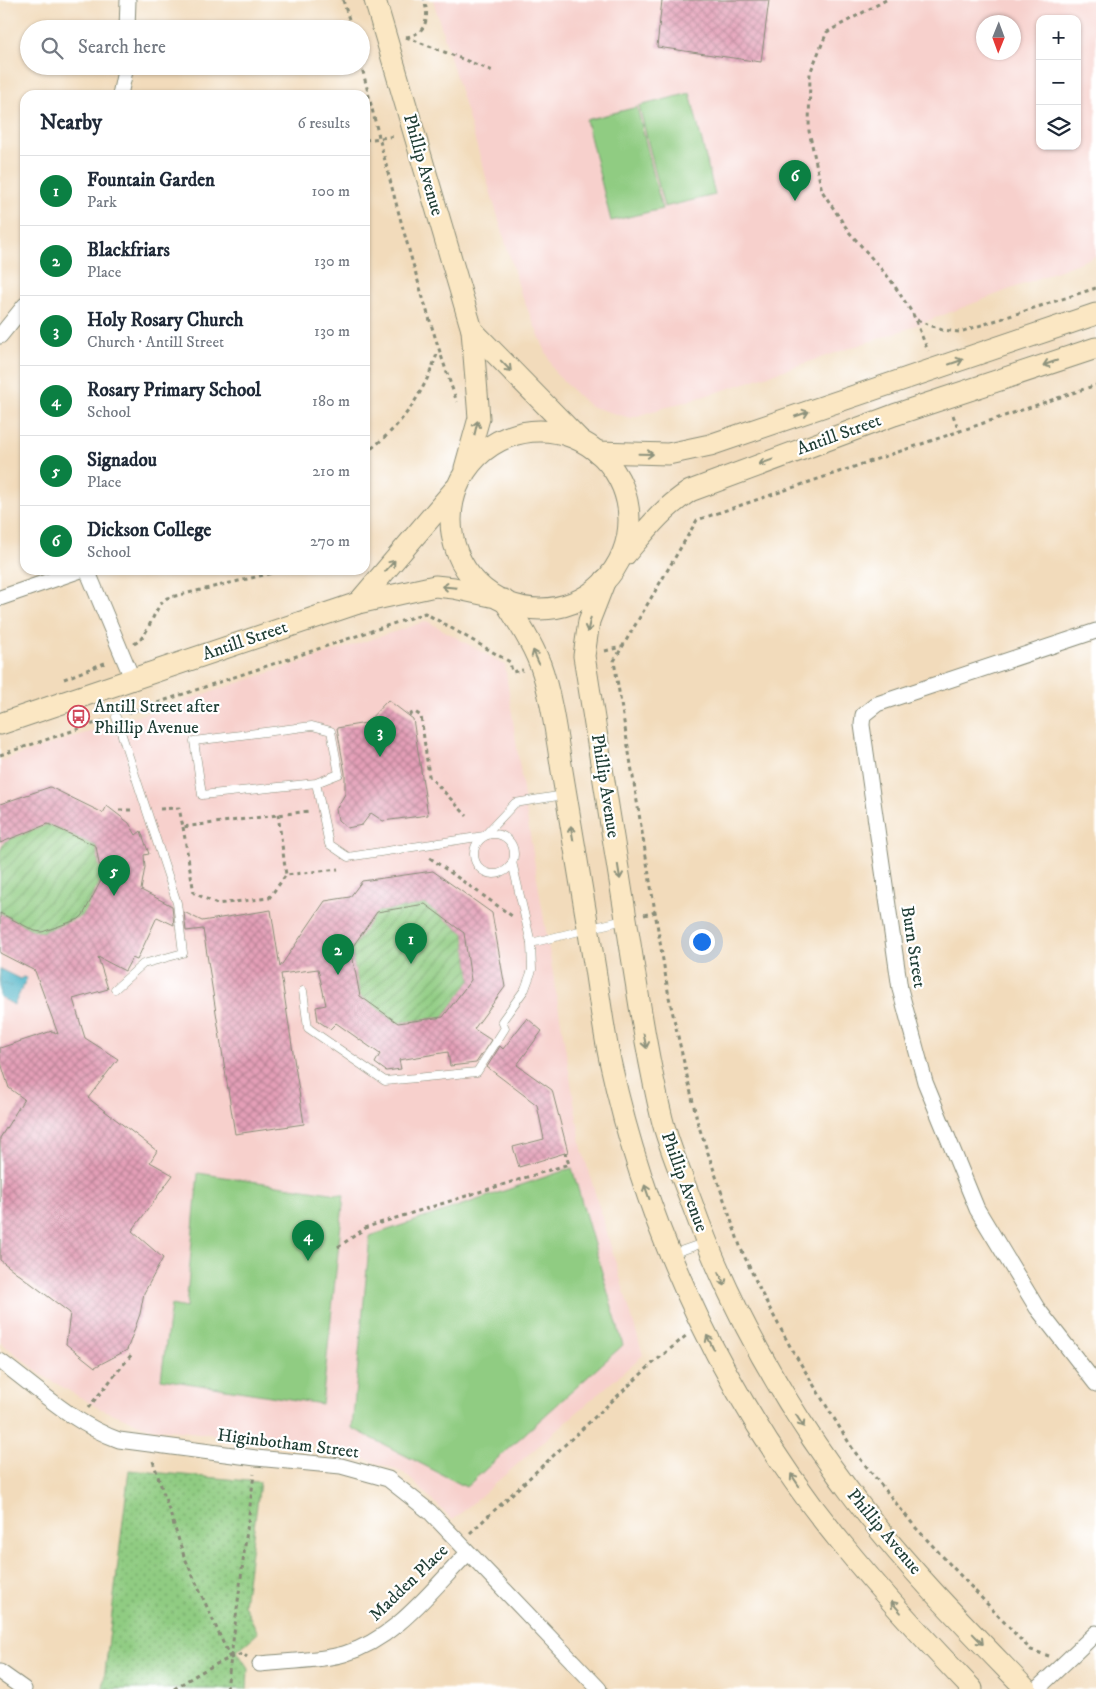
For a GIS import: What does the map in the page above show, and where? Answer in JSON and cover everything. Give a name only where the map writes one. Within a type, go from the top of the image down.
[{"type":"main road","name":"Phillip Avenue","points":[[375,0],[472,330],[478,418],[460,481]]},
{"type":"main road","name":"Antill Street","points":[[597,452],[668,454],[689,451],[1096,314]]},
{"type":"main road","name":"Phillip Avenue","points":[[472,330],[580,440]]},
{"type":"main road","name":"Antill Street","points":[[609,575],[647,528],[669,505],[690,491],[894,416],[1096,348]]},
{"type":"main road","points":[[358,603],[460,481],[477,456],[508,437],[526,432],[544,431],[580,440],[608,462],[618,478],[625,495],[628,531],[624,548],[609,575],[578,600],[563,605],[529,608],[500,599],[481,587],[459,558],[453,540],[451,522],[452,504],[460,481]]},
{"type":"main road","name":"Phillip Avenue","points":[[609,575],[589,621],[584,656],[636,993],[663,1122],[706,1242],[734,1307],[781,1392],[823,1455],[868,1515],[944,1604],[1026,1689]]},
{"type":"main road","name":"Antill Street","points":[[0,724],[358,603],[435,586],[454,588],[500,599]]},
{"type":"main road","name":"Phillip Avenue","points":[[500,599],[522,628],[540,666],[566,795],[611,1064],[639,1169],[670,1255],[702,1324],[752,1417],[840,1542],[928,1644],[972,1689]]},
{"type":"street","points":[[127,20],[128,0]]},
{"type":"street","points":[[121,90],[124,75]]},
{"type":"street","points":[[0,336],[20,311]]},
{"type":"street","points":[[0,598],[67,575]]},
{"type":"street","points":[[89,575],[132,678]]},
{"type":"street","name":"Burn Street","points":[[1096,632],[877,704],[864,715],[862,725],[900,989],[925,1082],[977,1209],[1038,1308],[1096,1384]]},
{"type":"street","name":"Higinbotham Street","points":[[0,1361],[80,1422],[100,1433],[119,1440],[256,1458],[341,1466],[388,1479],[430,1512],[599,1689]]},
{"type":"street","name":"Madden Place","points":[[260,1664],[343,1654],[372,1643],[396,1626],[468,1553]]},
{"type":"street","points":[[1037,1689],[1096,1633]]},
{"type":"street","points":[[0,1672],[24,1689]]},
{"type":"lane","points":[[115,988],[143,964],[183,953],[177,903],[116,716]]},
{"type":"lane","points":[[312,726],[332,731],[339,774],[316,784],[202,795],[194,741],[312,726]]},
{"type":"lane","points":[[303,991],[308,1028],[386,1080],[477,1072],[505,1028],[502,1021],[525,989],[532,970],[531,942],[512,862],[513,849],[506,839],[494,834],[348,857],[329,844],[316,784]]},
{"type":"lane","points":[[512,862],[508,868],[497,874],[490,874],[479,867],[474,856],[474,849],[515,803],[566,795]]},
{"type":"lane","points":[[531,942],[626,920]]},
{"type":"lane","points":[[670,1255],[706,1242]]},
{"type":"path","points":[[343,0],[349,20]]},
{"type":"path","points":[[424,0],[427,20],[423,28],[415,36],[405,37],[493,71]]},
{"type":"path","points":[[886,0],[827,32],[810,73],[809,132],[822,191],[849,232],[890,279],[916,320],[935,369]]},
{"type":"path","points":[[364,75],[368,90]]},
{"type":"path","points":[[370,99],[438,350],[460,411]]},
{"type":"path","points":[[370,140],[380,140]]},
{"type":"path","points":[[916,320],[942,330],[960,332],[1096,288]]},
{"type":"path","points":[[370,448],[397,424],[415,403],[430,375],[438,350]]},
{"type":"path","points":[[1062,1666],[1052,1657],[1031,1650],[1020,1639],[916,1528],[854,1451],[790,1348],[741,1249],[698,1124],[682,1061],[669,997],[614,661],[697,520],[1096,385]]},
{"type":"path","points":[[58,682],[105,664],[108,660],[108,654],[142,638],[161,603],[167,598],[264,575]]},
{"type":"path","points":[[0,755],[425,613],[510,662],[512,672]]},
{"type":"path","points":[[409,715],[415,712],[421,716],[429,776],[467,816]]},
{"type":"path","points":[[183,827],[194,893],[217,904],[269,898],[286,875],[278,814]]},
{"type":"path","points":[[286,875],[338,869]]},
{"type":"path","points":[[338,1247],[367,1228],[569,1164],[566,1153]]},
{"type":"path","points":[[466,1536],[652,1364],[702,1324]]},
{"type":"path","points":[[87,1410],[132,1354]]},
{"type":"path","points":[[147,1445],[184,1556],[230,1658]]},
{"type":"path","points":[[227,1689],[256,1458]]},
{"type":"path","points":[[174,1689],[204,1670],[230,1658]]},
{"type":"shaded area","points":[[433,0],[1096,0],[1096,256],[904,330],[718,392],[630,418],[589,406],[555,373],[521,294]]},
{"type":"shaded area","points":[[427,621],[505,665],[527,817],[582,1149],[643,1355],[453,1520],[404,1473],[332,1447],[150,1428],[99,1408],[45,1377],[0,1342],[0,761]]},
{"type":"green space","points":[[690,93],[715,195],[664,207],[639,106]]},
{"type":"green space","points":[[637,107],[662,209],[611,221],[586,120]]},
{"type":"green space","points":[[48,824],[96,846],[99,864],[105,873],[83,915],[42,932],[35,931],[0,913],[0,851],[5,841]]},
{"type":"green space","points":[[425,904],[464,933],[471,980],[443,1017],[398,1023],[360,996],[351,949],[377,912]]},
{"type":"green space","points":[[572,1168],[623,1345],[466,1487],[352,1428],[370,1236]]},
{"type":"green space","points":[[198,1173],[344,1195],[322,1404],[161,1379],[171,1305],[186,1308]]},
{"type":"green space","points":[[129,1470],[260,1482],[244,1605],[258,1633],[237,1651],[248,1668],[247,1689],[103,1689]]},
{"type":"water","points":[[0,969],[20,979],[23,977],[27,978],[14,1005],[0,997]]},
{"type":"building","points":[[662,0],[769,0],[761,62],[657,47]]},
{"type":"building","points":[[388,700],[413,719],[428,815],[383,821],[371,813],[362,825],[347,828],[338,820],[336,809],[345,794],[345,773],[337,728],[366,723]]},
{"type":"building","points":[[50,787],[103,813],[107,806],[129,823],[136,835],[141,831],[149,854],[144,855],[145,867],[141,890],[172,906],[174,925],[157,917],[137,960],[132,958],[125,971],[98,957],[108,989],[73,999],[85,1038],[118,1059],[88,1098],[157,1151],[150,1162],[173,1175],[132,1231],[163,1258],[144,1293],[140,1314],[127,1350],[95,1367],[66,1344],[70,1313],[0,1260],[0,1138],[24,1099],[9,1088],[0,1060],[0,1048],[52,1031],[58,1034],[35,971],[0,953],[0,913],[35,931],[42,932],[79,919],[83,915],[105,873],[99,864],[96,846],[48,824],[0,843],[0,804]]},
{"type":"building","points":[[433,871],[492,913],[505,987],[474,1029],[491,1040],[476,1063],[450,1066],[448,1052],[399,1060],[401,1069],[386,1071],[375,1063],[380,1054],[336,1023],[330,1029],[318,1021],[316,1007],[326,1005],[318,969],[281,974],[304,1124],[235,1134],[203,929],[186,931],[184,912],[202,921],[271,910],[280,967],[325,901],[350,897],[362,881]],"holes":[[[425,904],[464,933],[471,980],[443,1017],[398,1023],[360,996],[351,949],[377,912]]]},
{"type":"building","points":[[527,1018],[542,1031],[517,1065],[552,1090],[568,1152],[519,1167],[513,1147],[544,1139],[537,1105],[487,1067],[500,1046],[503,1049]]},
{"type":"place","name":"Dickson College","points":[[795,201]]},
{"type":"place","name":"Antill Street after Phillip Avenue","points":[[78,717]]},
{"type":"place","name":"Holy Rosary Church","points":[[380,757]]},
{"type":"place","name":"Signadou","points":[[114,896]]},
{"type":"place","name":"Fountain Garden","points":[[411,964]]},
{"type":"place","name":"Blackfriars","points":[[338,975]]},
{"type":"place","name":"Rosary Primary School","points":[[308,1261]]}]
